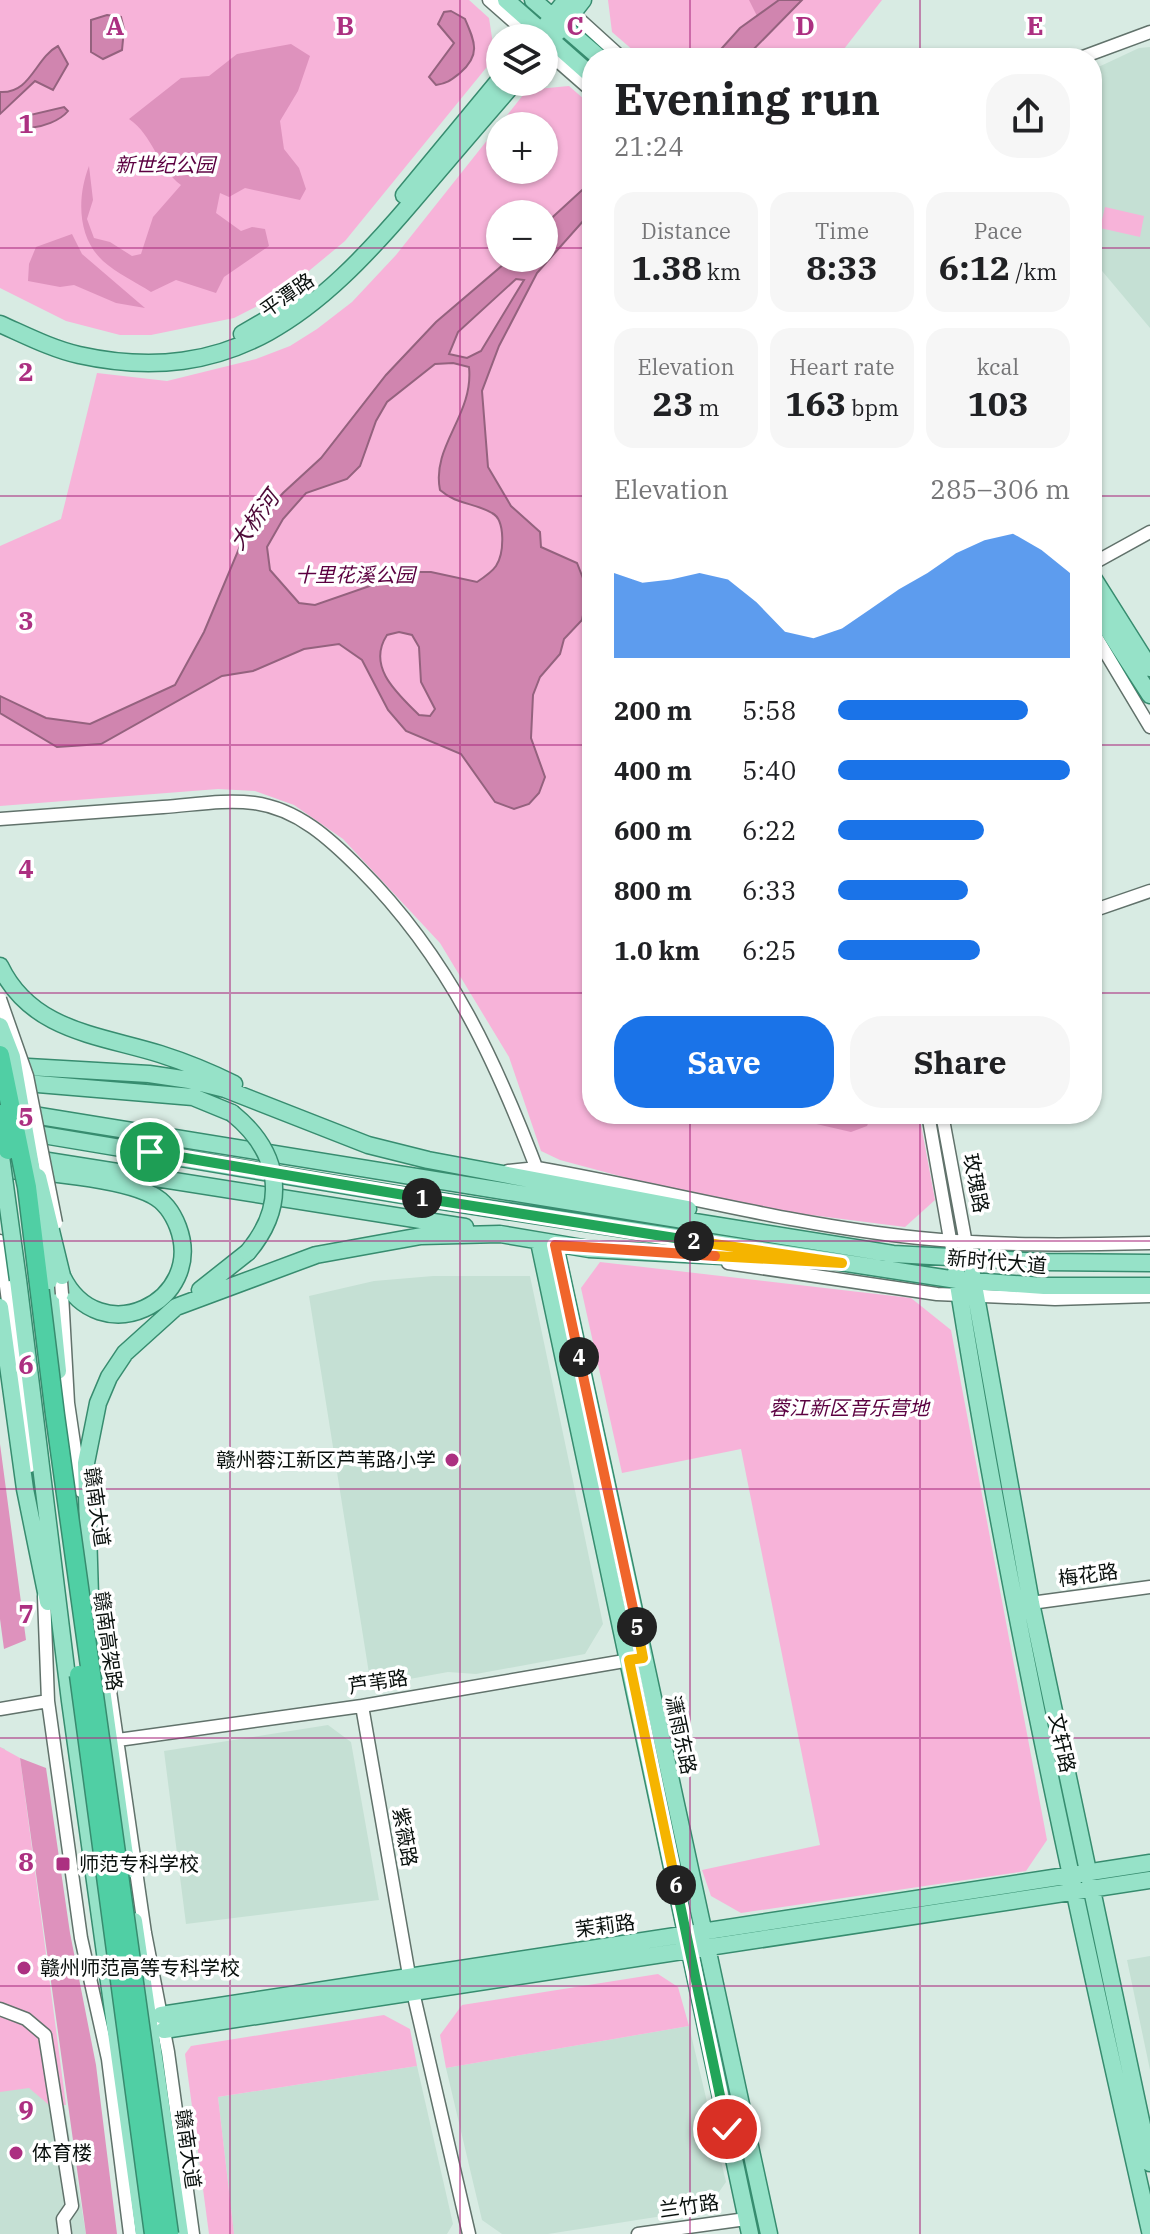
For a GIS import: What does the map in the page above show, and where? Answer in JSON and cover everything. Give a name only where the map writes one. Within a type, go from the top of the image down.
[{"type":"highway","name":"赣南高架路","points":[[0,1055],[27,1187],[55,1415],[169,2234]]},
{"type":"highway","name":"赣南高架路","points":[[0,1112],[19,1200],[84,1717],[154,2234]]},
{"type":"main road","points":[[506,0],[526,24]]},
{"type":"main road","points":[[533,0],[565,8],[593,48]]},
{"type":"main road","points":[[558,53],[582,69]]},
{"type":"main road","name":"平潭路","points":[[0,312],[77,345],[127,352],[188,349],[219,343],[250,331],[315,289],[354,256],[486,96]]},
{"type":"main road","name":"平潭路","points":[[0,324],[76,354],[139,363],[222,354],[254,341],[287,322],[358,265],[503,96]]},
{"type":"main road","points":[[1102,592],[1150,668]]},
{"type":"main road","points":[[1102,621],[1150,695]]},
{"type":"main road","points":[[0,966],[15,990],[45,1018],[65,1028],[195,1066],[296,1116]]},
{"type":"main road","name":"赣南大道","points":[[0,1026],[12,1057],[57,1276],[61,1403],[180,2234]]},
{"type":"main road","points":[[0,1065],[149,1074],[189,1080],[225,1089],[368,1145],[428,1160],[498,1172],[539,1174],[846,1246]]},
{"type":"main road","points":[[0,1081],[193,1097],[232,1113],[250,1128],[263,1145],[274,1188],[267,1226],[248,1252],[176,1307],[125,1353],[109,1377],[98,1403],[86,1463],[90,1596]]},
{"type":"main road","points":[[0,1112],[846,1246],[962,1259],[1150,1263]]},
{"type":"main road","points":[[0,1127],[842,1263]]},
{"type":"main road","points":[[0,1149],[12,1281],[144,2234]]},
{"type":"main road","points":[[0,1155],[238,1189],[547,1243],[842,1263]]},
{"type":"main road","points":[[0,1170],[65,1176],[139,1189],[154,1196],[174,1217],[182,1248],[180,1265],[175,1281],[153,1305],[123,1315],[92,1309],[57,1276]]},
{"type":"main road","points":[[448,1184],[498,1172]]},
{"type":"main road","points":[[176,1307],[251,1277],[349,1247],[421,1236],[500,1234]]},
{"type":"main road","name":"潇雨东路","points":[[547,1243],[696,1940],[748,2226]]},
{"type":"main road","name":"文轩路","points":[[962,1259],[1014,1606],[1150,2231]]},
{"type":"main road","name":"新时代大道","points":[[842,1263],[966,1288],[1150,1286]]},
{"type":"main road","name":"文轩路","points":[[966,1288],[1087,1873]]},
{"type":"main road","points":[[0,1307],[14,1418],[40,1567],[70,1701]]},
{"type":"main road","name":"茉莉路","points":[[1077,1886],[1087,1873],[1150,1863]]},
{"type":"main road","name":"茉莉路","points":[[162,2022],[409,1975],[696,1940],[1077,1886],[1150,1880]]},
{"type":"main road","name":"文轩路","points":[[1077,1886],[1150,2160]]},
{"type":"main road","name":"潇雨东路","points":[[696,1940],[769,2234]]},
{"type":"main road","name":"茉莉路","points":[[162,2022],[413,1992],[696,1940]]},
{"type":"street","points":[[489,0],[519,24]]},
{"type":"street","points":[[565,8],[611,48]]},
{"type":"street","points":[[1102,50],[1150,32]]},
{"type":"street","points":[[558,58],[582,81]]},
{"type":"street","points":[[1102,558],[1150,532]]},
{"type":"street","points":[[1102,647],[1150,727]]},
{"type":"street","points":[[0,819],[227,802],[269,806],[306,822],[331,840],[403,913],[453,984],[499,1073],[539,1174],[816,1224],[966,1242],[1074,1245],[1150,1243]]},
{"type":"street","points":[[1102,908],[1150,891]]},
{"type":"street","points":[[0,999],[27,1076],[58,1233],[57,1276],[62,1294],[68,1403],[145,1933],[162,2022],[193,2234]]},
{"type":"street","name":"玫瑰路","points":[[930,1124],[950,1240],[962,1259]]},
{"type":"street","name":"玫瑰路","points":[[944,1124],[966,1242],[962,1259]]},
{"type":"street","points":[[0,1241],[12,1281],[45,1610],[48,1701],[81,1938],[108,2059],[130,2234]]},
{"type":"street","points":[[665,1253],[1055,1299],[1150,1296]]},
{"type":"street","points":[[0,1344],[27,1531],[45,1610]]},
{"type":"street","name":"梅花路","points":[[1031,1603],[1150,1587]]},
{"type":"street","name":"芦苇路","points":[[118,1740],[362,1706],[636,1659]]},
{"type":"street","points":[[0,1709],[48,1701]]},
{"type":"street","name":"紫薇路","points":[[362,1706],[409,1975]]},
{"type":"street","points":[[413,1992],[469,2234]]},
{"type":"street","points":[[0,2009],[26,2019],[45,2035],[72,2206],[63,2219],[65,2234]]},
{"type":"street","name":"兰竹路","points":[[638,2234],[748,2226]]},
{"type":"shaded area","points":[[779,0],[802,0],[755,48],[722,48],[740,28]]},
{"type":"shaded area","points":[[451,11],[465,19],[473,41],[473,54],[460,73],[436,85],[429,77],[454,43],[438,24],[444,12]]},
{"type":"shaded area","points":[[107,15],[121,17],[124,29],[122,50],[103,59],[91,52],[91,20]]},
{"type":"shaded area","points":[[58,46],[68,64],[53,90],[35,81],[0,114],[0,92],[19,87]]},
{"type":"shaded area","points":[[1150,47],[1150,328],[1102,271],[1102,65],[1139,48]]},
{"type":"shaded area","points":[[64,107],[68,111],[50,123],[30,128],[27,123],[30,115]]},
{"type":"shaded area","points":[[582,190],[582,222],[558,249],[558,212]]},
{"type":"shaded area","points":[[495,272],[538,272],[499,346],[482,391],[488,467],[511,506],[540,532],[541,547],[577,563],[582,576],[582,620],[564,639],[560,654],[540,677],[533,695],[531,738],[545,777],[539,793],[529,804],[514,809],[495,802],[461,754],[406,731],[388,710],[362,660],[339,644],[304,649],[253,671],[222,676],[101,744],[57,747],[0,713],[0,696],[46,718],[90,724],[175,685],[204,632],[243,539],[283,493],[321,458],[386,375],[436,322]],"holes":[[[516,279],[524,280],[481,351],[467,358],[449,354],[458,332]],[[453,363],[469,367],[465,400],[441,459],[440,490],[497,517],[502,538],[496,566],[477,582],[431,572],[410,572],[315,605],[299,603],[270,570],[267,547],[283,519],[306,493],[347,479],[360,466],[376,421],[387,402],[435,364]],[[399,632],[412,635],[419,647],[421,682],[435,709],[430,716],[419,715],[394,689],[382,669],[381,647],[387,635]]]},
{"type":"shaded area","name":"赣州蓉江新区芦苇路小学","points":[[433,1276],[530,1276],[603,1624],[585,1654],[476,1674],[448,1672],[371,1686],[309,1296],[374,1281]]},
{"type":"shaded area","points":[[328,1725],[351,1742],[379,1900],[186,1924],[164,1751]]},
{"type":"shaded area","name":"赣州师范高等专科学校","points":[[0,1747],[5,1749],[86,2234],[0,2234]]},
{"type":"shaded area","points":[[1150,1956],[1150,2070],[1127,1960]]},
{"type":"shaded area","points":[[689,2026],[726,2182],[707,2209],[548,2234],[502,2234],[482,2220],[446,2068]]},
{"type":"shaded area","points":[[417,2066],[453,2224],[447,2234],[234,2234],[218,2097]]},
{"type":"green space","name":"新世纪公园","points":[[0,0],[469,0],[489,18],[490,24],[486,24],[486,68],[345,241],[281,294],[234,318],[151,335],[120,335],[66,321],[0,288]]},
{"type":"green space","points":[[608,0],[882,0],[845,48],[630,48],[612,32]]},
{"type":"green space","points":[[749,0],[779,0],[757,16]]},
{"type":"green space","points":[[291,44],[310,56],[298,91],[280,121],[284,149],[299,168],[306,189],[300,200],[245,188],[229,197],[220,193],[216,213],[241,231],[252,227],[265,229],[269,246],[224,277],[216,293],[176,280],[151,292],[103,261],[88,240],[82,216],[82,191],[89,166],[93,200],[87,219],[94,238],[110,242],[132,256],[141,254],[153,217],[181,185],[167,170],[144,134],[129,119],[181,78],[209,76],[237,54]]},
{"type":"green space","name":"十里花溪公园","points":[[569,86],[582,97],[582,1124],[921,1124],[935,1200],[905,1227],[724,1204],[560,1160],[541,1151],[509,1057],[440,943],[343,839],[294,805],[255,791],[218,789],[0,806],[0,546],[61,519],[97,373],[167,381],[256,359],[290,346],[352,302],[396,255],[486,142],[486,184],[558,184],[558,112],[510,112],[522,96],[558,96],[558,87]]},
{"type":"green space","points":[[1105,207],[1144,216],[1140,237],[1102,228]]},
{"type":"green space","points":[[72,234],[82,254],[145,308],[116,303],[74,285],[60,287],[28,281],[29,264],[36,247]]},
{"type":"green space","points":[[816,1124],[868,1124],[851,1132]]},
{"type":"green space","name":"蓉江新区音乐营地","points":[[600,1262],[911,1298],[951,1330],[1047,1840],[1026,1871],[741,1913],[711,1896],[702,1870],[820,1845],[741,1449],[622,1473],[581,1288]]},
{"type":"green space","points":[[0,1444],[26,1640],[4,1649],[0,1619]]},
{"type":"green space","points":[[0,1747],[20,1758],[66,2105],[49,2105],[29,2088],[0,2092]]},
{"type":"green space","points":[[20,1758],[46,1768],[70,1933],[96,2065],[117,2234],[86,2234]]},
{"type":"green space","points":[[658,1974],[678,1987],[689,2026],[446,2068],[440,2035],[462,2005]]},
{"type":"green space","points":[[384,2015],[410,2029],[417,2066],[218,2097],[234,2234],[209,2234],[185,2054],[191,2046]]},
{"type":"place","name":"赣州蓉江新区芦苇路小学","points":[[452,1460]]},
{"type":"place","name":"师范专科学校","points":[[63,1864]]},
{"type":"place","name":"赣州师范高等专科学校","points":[[24,1968]]},
{"type":"place","name":"体育楼","points":[[16,2153]]},
{"type":"route","points":[[150,1152],[402,1195],[842,1263],[555,1245],[643,1658],[629,1660],[727,2129]]},
{"type":"water label","name":"大桥河","points":[[254,520]]}]
